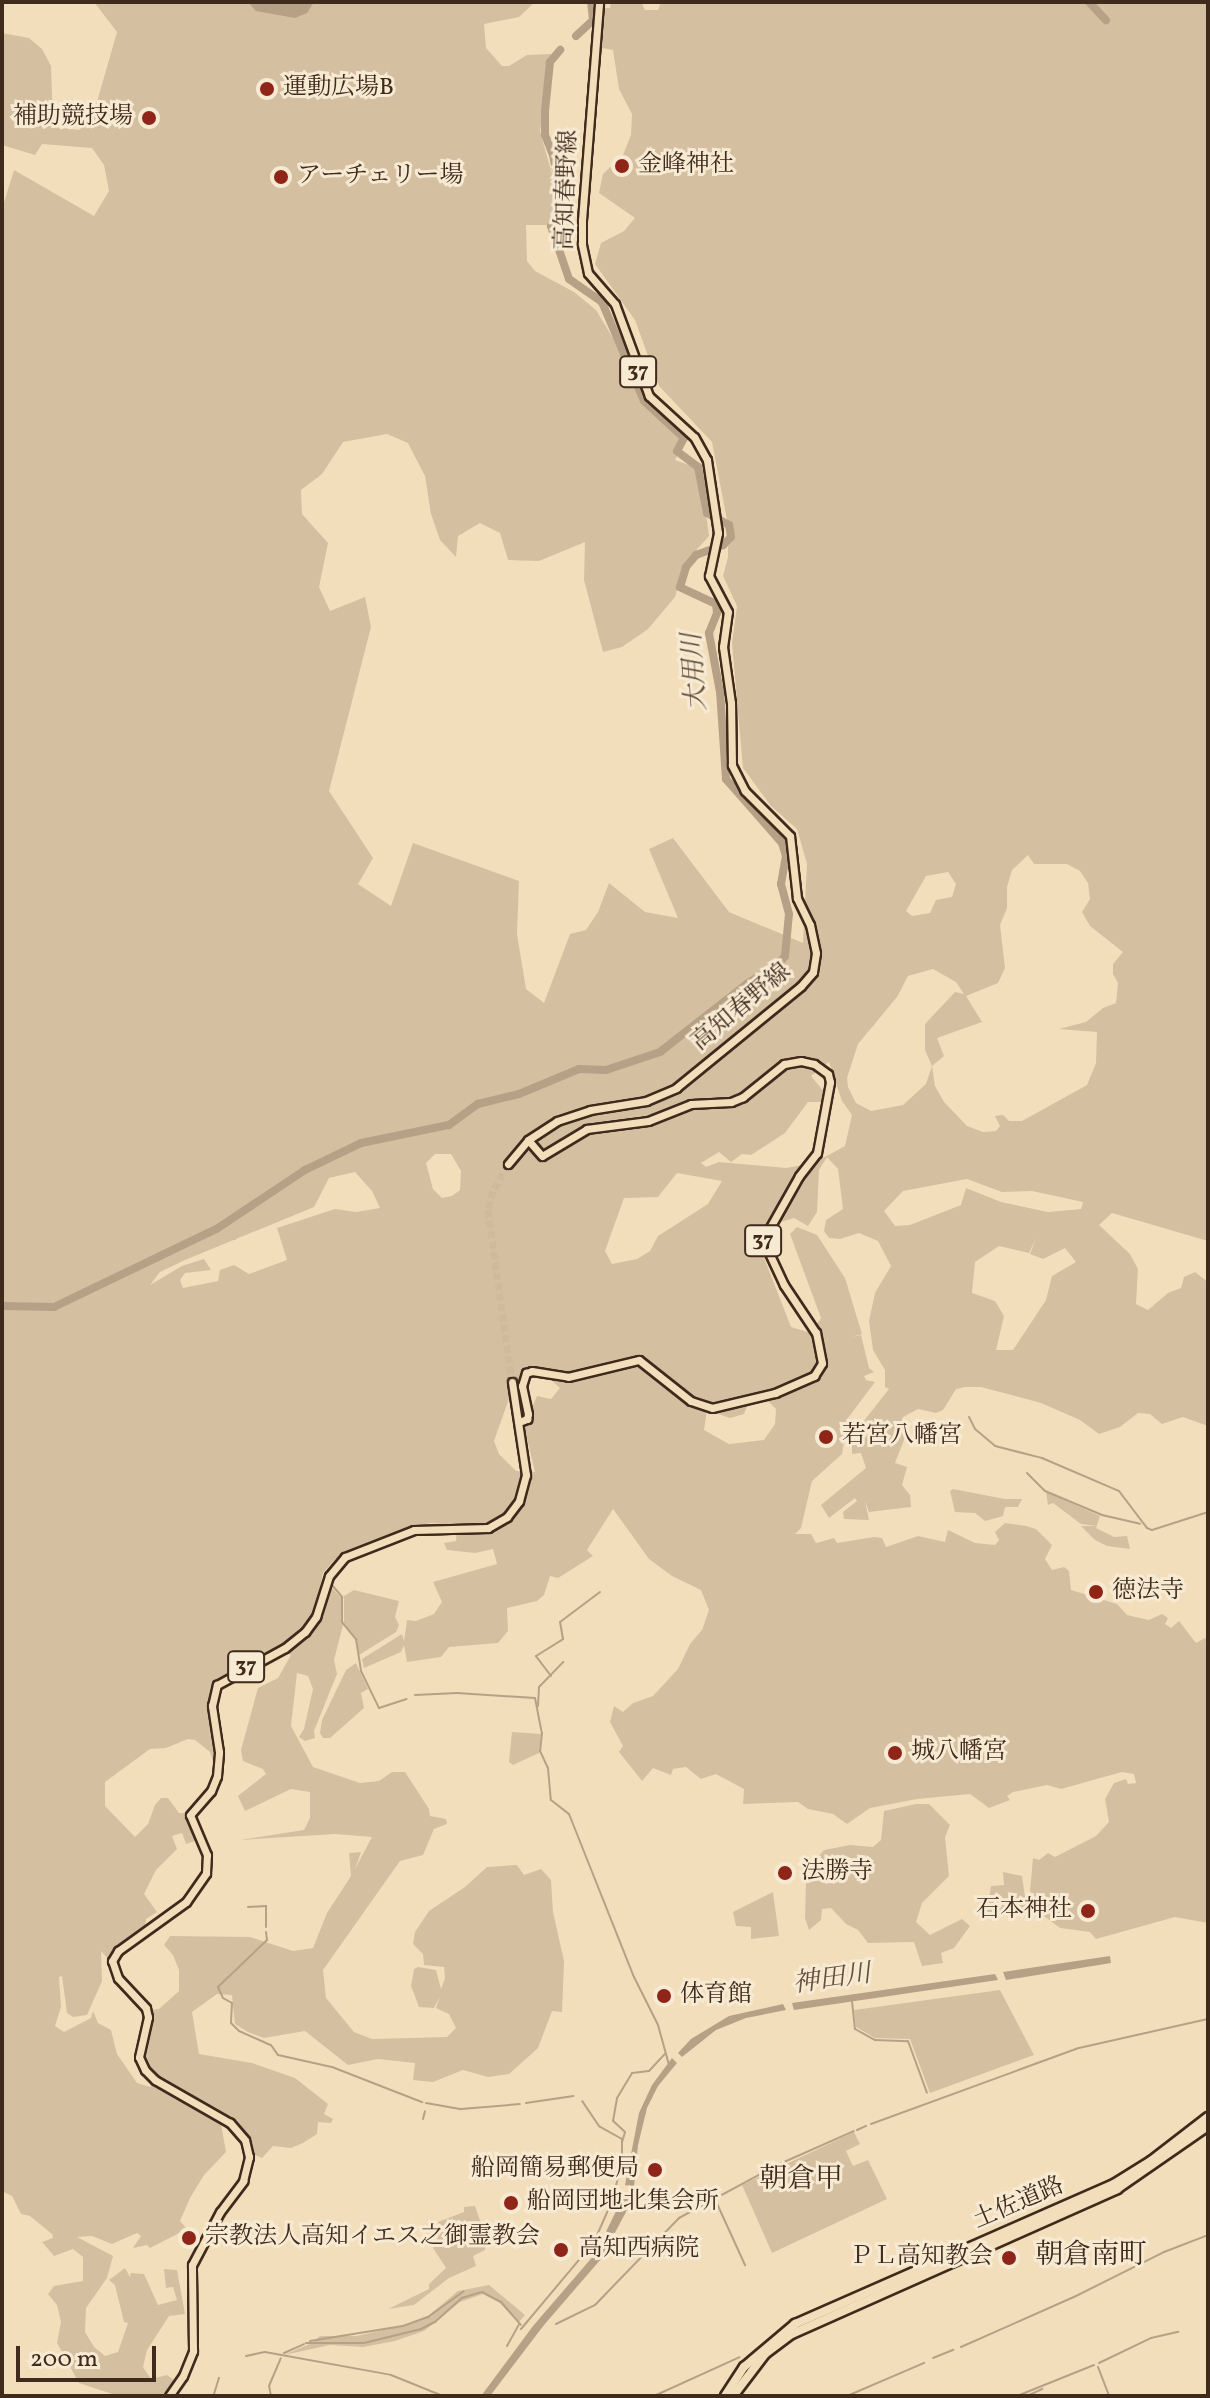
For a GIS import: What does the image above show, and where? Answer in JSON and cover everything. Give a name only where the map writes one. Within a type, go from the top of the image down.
[{"type":"highway","name":"土佐道路","points":[[725,2396],[744,2367],[795,2324],[1114,2184],[1151,2161],[1208,2117]]},
{"type":"highway","name":"土佐道路","points":[[733,2396],[757,2363],[792,2334],[1106,2195],[1154,2167],[1208,2126]]},
{"type":"main road","name":"高知春野線","points":[[508,1164],[528,1140],[568,1116],[646,1101],[676,1088],[801,986],[813,972],[815,943],[797,898],[790,836],[745,791],[732,765],[731,703],[723,647],[728,612],[709,576],[716,547],[715,517],[702,448],[649,396],[615,304],[588,273],[582,244],[582,220],[599,2]]},
{"type":"main road","name":"37","points":[[519,1422],[527,1419],[522,1386],[526,1373],[532,1371],[568,1377],[639,1360],[691,1401],[712,1408],[775,1393],[814,1376],[822,1363],[816,1333],[784,1285],[763,1240],[799,1176],[817,1153],[830,1098],[830,1082],[828,1074],[814,1064],[801,1061],[784,1064],[743,1097],[731,1102],[691,1104],[648,1121],[587,1129],[542,1156],[528,1140]]},
{"type":"main road","name":"37","points":[[169,2396],[183,2376],[193,2351],[192,2265],[220,2212],[243,2181],[249,2157],[245,2140],[230,2123],[155,2080],[145,2070],[139,2057],[148,2017],[146,2008],[118,1978],[112,1961],[118,1951],[186,1902],[206,1873],[207,1855],[190,1815],[211,1791],[217,1776],[219,1752],[212,1706],[217,1685],[285,1648],[305,1632],[316,1617],[329,1576],[345,1557],[414,1530],[481,1530],[507,1517],[519,1501],[525,1482],[512,1382]]},
{"type":"shaded area","points":[[94,2],[535,2],[519,17],[484,24],[486,48],[502,66],[509,66],[527,55],[551,54],[540,132],[558,195],[554,213],[547,225],[526,225],[527,261],[535,271],[574,292],[596,310],[620,350],[639,397],[669,429],[686,439],[675,460],[700,469],[709,536],[683,565],[675,597],[648,629],[622,647],[603,652],[584,580],[585,542],[539,561],[508,560],[500,533],[480,523],[458,536],[456,557],[440,540],[431,514],[425,476],[408,443],[387,434],[343,442],[322,474],[301,490],[302,514],[328,543],[319,587],[330,611],[365,597],[371,627],[329,791],[373,858],[358,884],[391,906],[413,843],[519,881],[517,934],[526,989],[544,1003],[570,934],[586,930],[598,912],[609,883],[645,912],[678,918],[649,849],[673,838],[729,912],[803,943],[807,864],[797,829],[771,806],[743,768],[732,643],[737,606],[723,576],[728,557],[728,525],[712,442],[659,386],[635,320],[595,264],[601,243],[624,231],[635,218],[599,193],[603,174],[623,155],[631,135],[632,114],[619,89],[613,50],[602,48],[604,8],[610,8],[611,2],[641,2],[645,10],[658,10],[661,2],[1208,2],[1208,1241],[1112,1213],[1099,1225],[1130,1254],[1138,1269],[1136,1304],[1148,1310],[1168,1293],[1181,1288],[1184,1277],[1195,1272],[1208,1282],[1208,1426],[1183,1417],[1162,1424],[1150,1414],[1138,1413],[1120,1427],[1099,1434],[1080,1420],[1041,1403],[981,1387],[956,1389],[943,1410],[936,1413],[918,1409],[903,1417],[899,1430],[906,1435],[895,1463],[907,1467],[902,1485],[910,1495],[911,1507],[869,1512],[865,1501],[869,1520],[844,1519],[843,1512],[857,1501],[855,1498],[829,1518],[821,1505],[866,1468],[861,1453],[852,1454],[852,1436],[889,1389],[885,1387],[885,1370],[873,1350],[869,1321],[875,1293],[891,1266],[878,1241],[859,1233],[840,1239],[829,1238],[824,1231],[826,1220],[843,1209],[838,1169],[827,1157],[819,1170],[817,1212],[808,1226],[794,1218],[767,1226],[757,1240],[791,1327],[811,1333],[821,1318],[790,1234],[797,1227],[817,1235],[845,1278],[862,1334],[851,1337],[861,1335],[869,1368],[874,1372],[864,1376],[866,1380],[875,1382],[848,1418],[842,1454],[812,1481],[801,1528],[795,1534],[811,1534],[816,1543],[834,1538],[837,1543],[882,1538],[886,1547],[918,1536],[945,1542],[948,1530],[975,1543],[995,1545],[999,1540],[995,1532],[1005,1523],[1026,1526],[1036,1529],[1052,1545],[1045,1559],[1052,1570],[1064,1567],[1069,1571],[1071,1590],[1117,1604],[1127,1615],[1149,1620],[1162,1614],[1168,1618],[1165,1624],[1171,1628],[1179,1621],[1196,1643],[1205,1638],[1208,1641],[1208,1923],[1175,1917],[1096,1939],[1090,1932],[1060,1928],[1040,1913],[1044,1909],[1030,1891],[1033,1858],[1039,1860],[1048,1853],[1055,1857],[1096,1836],[1109,1822],[1105,1799],[1114,1783],[1126,1779],[1128,1784],[1136,1783],[1134,1774],[1122,1772],[1061,1789],[1047,1785],[1013,1792],[1007,1796],[1010,1800],[989,1808],[970,1794],[917,1799],[870,1808],[847,1824],[833,1814],[808,1809],[798,1802],[743,1804],[744,1789],[716,1774],[701,1779],[686,1767],[673,1769],[671,1775],[653,1768],[642,1781],[619,1752],[623,1746],[610,1722],[614,1706],[623,1712],[633,1703],[653,1696],[678,1669],[690,1644],[702,1630],[709,1610],[701,1590],[672,1576],[649,1559],[613,1509],[587,1550],[593,1556],[558,1578],[550,1576],[544,1595],[537,1601],[507,1608],[508,1631],[498,1643],[449,1647],[441,1657],[407,1662],[404,1645],[401,1652],[364,1668],[362,1659],[402,1634],[404,1641],[407,1620],[416,1621],[434,1614],[442,1602],[433,1582],[497,1564],[493,1549],[475,1553],[447,1550],[444,1543],[456,1541],[457,1525],[430,1523],[356,1547],[335,1559],[323,1573],[315,1612],[323,1612],[332,1588],[341,1598],[343,1625],[334,1660],[337,1674],[314,1731],[315,1738],[305,1741],[299,1737],[304,1729],[313,1689],[308,1676],[297,1673],[291,1726],[313,1767],[360,1783],[379,1781],[392,1772],[405,1772],[429,1809],[430,1816],[446,1819],[447,1824],[434,1829],[423,1855],[400,1861],[323,1970],[326,1998],[354,2032],[372,2039],[447,2037],[456,2028],[449,2014],[436,2008],[440,1996],[434,2008],[419,2007],[411,1986],[414,1969],[418,1967],[436,1970],[441,1989],[445,1978],[444,1967],[424,1965],[423,1954],[413,1944],[415,1932],[429,1911],[465,1887],[487,1867],[517,1865],[524,1875],[541,1869],[551,1880],[553,1912],[564,1961],[562,2012],[552,2011],[538,2048],[509,2074],[488,2077],[463,2070],[433,2082],[413,2080],[415,2063],[378,2059],[348,2065],[305,2031],[264,2038],[248,2032],[235,2024],[232,1995],[217,1994],[192,2012],[199,2054],[252,2063],[295,2078],[328,2104],[324,2114],[333,2119],[331,2123],[318,2122],[317,2134],[303,2143],[291,2148],[273,2146],[262,2158],[253,2154],[244,2130],[224,2117],[221,2124],[226,2152],[204,2175],[190,2198],[180,2221],[187,2229],[150,2248],[147,2245],[133,2248],[141,2236],[137,2233],[112,2244],[92,2236],[77,2237],[113,2256],[107,2278],[86,2308],[85,2332],[94,2347],[105,2356],[118,2352],[128,2323],[124,2322],[115,2285],[109,2280],[125,2268],[130,2277],[131,2273],[144,2274],[158,2305],[177,2300],[173,2287],[166,2288],[164,2269],[177,2270],[185,2314],[169,2316],[147,2350],[143,2367],[151,2379],[167,2375],[174,2380],[163,2396],[118,2396],[79,2383],[57,2343],[61,2322],[57,2305],[48,2294],[54,2286],[83,2281],[83,2257],[73,2249],[54,2256],[42,2242],[53,2238],[52,2234],[30,2216],[21,2214],[12,2196],[2,2191],[2,209],[14,170],[94,216],[109,191],[104,165],[92,148],[42,144],[35,155],[2,145],[2,33],[29,38],[42,49],[51,66],[53,127],[79,130],[92,119],[117,32]],"holes":[[[1028,855],[1034,864],[1067,864],[1080,871],[1088,883],[1090,899],[1082,912],[1090,926],[1123,952],[1113,964],[1113,974],[1118,983],[1116,1003],[1103,1008],[1086,1022],[1059,1029],[1097,1032],[1096,1063],[1087,1085],[1022,1121],[1009,1121],[1003,1115],[995,1116],[1000,1126],[996,1131],[983,1132],[967,1126],[944,1102],[935,1086],[932,1066],[944,1056],[937,1038],[982,1022],[966,996],[998,983],[1005,968],[1000,925],[1007,908],[1007,887],[1012,870]],[[948,872],[956,884],[952,897],[936,900],[930,913],[912,916],[906,911],[926,876]],[[933,969],[956,982],[964,994],[955,992],[925,1024],[925,1050],[932,1066],[926,1084],[903,1105],[871,1111],[856,1103],[847,1078],[858,1044],[897,997],[908,976]],[[829,1062],[842,1101],[852,1115],[845,1146],[814,1163],[786,1168],[719,1162],[706,1167],[701,1163],[719,1152],[731,1162],[742,1154],[751,1155],[785,1133],[808,1102],[824,1102],[826,1094],[811,1076]],[[435,1154],[451,1154],[461,1171],[460,1190],[442,1198],[433,1189],[426,1163]],[[355,1172],[372,1191],[380,1208],[356,1212],[335,1209],[277,1228],[287,1260],[249,1274],[234,1265],[220,1270],[218,1281],[183,1288],[180,1280],[185,1273],[211,1270],[204,1259],[182,1266],[150,1285],[160,1272],[314,1207],[329,1178]],[[677,1173],[722,1181],[708,1204],[658,1236],[650,1251],[637,1259],[612,1264],[605,1251],[624,1198],[658,1197]],[[967,1179],[1002,1192],[1032,1191],[1083,1202],[1081,1209],[1048,1212],[1001,1202],[966,1188],[961,1205],[910,1225],[895,1226],[884,1211],[903,1191]],[[1036,1238],[1030,1254],[1043,1259],[1065,1248],[1076,1262],[1052,1276],[1046,1300],[1013,1350],[996,1350],[1004,1316],[995,1301],[972,1293],[975,1262],[999,1246],[1029,1253]],[[522,1377],[550,1379],[560,1388],[551,1399],[537,1396],[524,1426],[535,1472],[516,1471],[499,1454],[494,1441],[512,1390]],[[750,1398],[766,1399],[776,1409],[775,1424],[764,1440],[729,1444],[704,1430],[707,1410],[730,1418],[744,1414]],[[283,1650],[291,1655],[278,1678],[258,1688],[241,1750],[243,1761],[263,1769],[266,1774],[238,1796],[245,1811],[291,1789],[310,1792],[310,1818],[304,1830],[240,1840],[335,1834],[372,1837],[355,1869],[361,1852],[349,1853],[351,1876],[327,1913],[313,1948],[293,1951],[250,1937],[170,1936],[164,1945],[173,1955],[179,1970],[179,1991],[159,2009],[151,2010],[143,2051],[150,2071],[160,2078],[150,2087],[137,2083],[117,2054],[111,2030],[98,2023],[93,2011],[91,2018],[64,2032],[55,2026],[61,2007],[59,1977],[62,1976],[67,2013],[73,2017],[87,2015],[102,1981],[101,1951],[109,1960],[145,1927],[146,1919],[157,1912],[144,1894],[156,1870],[177,1849],[172,1836],[182,1833],[186,1844],[198,1840],[189,1813],[179,1813],[168,1798],[161,1798],[155,1805],[148,1824],[135,1837],[105,1806],[105,1782],[150,1749],[166,1748],[188,1739],[195,1740],[210,1752],[214,1765],[215,1742],[208,1703],[218,1680]]]},
{"type":"shaded area","points":[[248,2],[314,2],[307,13],[295,18],[256,11]]},
{"type":"shaded area","points":[[953,1489],[1005,1499],[1022,1499],[1018,1507],[1005,1507],[1003,1516],[985,1521],[975,1513],[955,1512],[950,1491]]},
{"type":"shaded area","points":[[1046,1492],[1100,1516],[1096,1528],[1114,1537],[1127,1536],[1130,1549],[1107,1546],[1095,1540],[1081,1526],[1096,1526],[1081,1524],[1053,1503],[1048,1505]]},
{"type":"shaded area","points":[[354,1590],[399,1601],[395,1617],[399,1625],[396,1632],[359,1655],[357,1640],[344,1623],[344,1596]]},
{"type":"shaded area","points":[[356,1663],[368,1689],[361,1693],[364,1708],[330,1738],[323,1738],[320,1733],[322,1720],[346,1670]]},
{"type":"shaded area","points":[[512,1732],[541,1734],[539,1753],[513,1765],[509,1762]]},
{"type":"shaded area","points":[[929,1804],[950,1825],[945,1837],[949,1876],[922,1903],[916,1922],[930,1935],[962,1919],[970,1926],[954,1948],[941,1953],[943,1963],[922,1966],[914,1942],[868,1943],[858,1930],[846,1924],[831,1908],[822,1909],[821,1920],[809,1930],[805,1918],[806,1883],[816,1873],[816,1859],[824,1850],[850,1845],[873,1847],[881,1840],[884,1811]]},
{"type":"shaded area","points":[[1003,1872],[1022,1876],[1026,1904],[1032,1912],[986,1918],[991,1886],[1004,1885]]},
{"type":"shaded area","points":[[773,1892],[779,1936],[751,1939],[751,1927],[736,1926],[733,1912]]},
{"type":"shaded area","points":[[1110,1956],[1111,1963],[1006,1980],[1003,1972]]},
{"type":"shaded area","points":[[995,1974],[998,1980],[794,2010],[792,2003]]},
{"type":"shaded area","points":[[1000,1990],[1034,2055],[930,2093],[910,2039],[875,2038],[856,2027],[854,2010]]},
{"type":"shaded area","points":[[783,2004],[786,2010],[746,2018],[716,2030],[682,2057],[678,2053],[691,2039],[729,2016]]},
{"type":"shaded area","points":[[672,2058],[677,2063],[658,2086],[647,2108],[638,2145],[634,2187],[625,2185],[639,2113],[652,2085]]},
{"type":"shaded area","points":[[854,2132],[860,2144],[846,2151],[853,2166],[868,2160],[887,2199],[772,2253],[742,2185]]},
{"type":"shaded area","points":[[625,2193],[631,2195],[626,2212],[601,2259],[544,2325],[490,2396],[481,2396],[533,2326],[595,2254]]},
{"type":"shaded area","points":[[475,2206],[487,2240],[485,2250],[473,2256],[476,2266],[449,2278],[414,2305],[388,2309],[429,2289],[429,2284],[446,2268],[433,2248],[440,2233],[438,2222],[464,2212],[464,2207]]},
{"type":"shaded area","points":[[489,2285],[525,2315],[518,2323],[500,2303],[483,2294],[460,2302],[424,2331],[395,2341],[363,2347],[330,2345],[284,2355],[312,2343],[320,2336],[357,2336],[405,2325],[428,2316],[458,2291]]},
{"type":"waterway","name":"大用川","points":[[576,36],[593,20],[591,2]]},
{"type":"waterway","points":[[1089,2],[1106,20]]},
{"type":"waterway","name":"大用川","points":[[2,1306],[54,1307],[218,1228],[305,1170],[361,1143],[449,1125],[478,1104],[519,1094],[579,1069],[606,1070],[660,1052],[748,983],[778,965],[785,956],[789,914],[781,884],[786,856],[782,843],[726,779],[720,692],[709,633],[717,613],[716,604],[680,587],[686,567],[696,555],[723,545],[731,537],[729,525],[707,513],[698,467],[677,451],[684,438],[644,401],[602,302],[569,279],[551,226],[561,197],[553,155],[545,135],[545,111],[550,62],[560,50]]},
{"type":"waterway","points":[[969,1417],[975,1429],[995,1446],[1042,1458],[1119,1491],[1147,1528],[1152,1530],[1208,1512]]},
{"type":"waterway","points":[[1027,1473],[1045,1491],[1102,1515],[1140,1524]]},
{"type":"waterway","points":[[332,1585],[342,1597],[342,1622],[356,1639],[361,1671],[379,1708],[407,1699]]},
{"type":"waterway","points":[[551,1676],[536,1656],[563,1639],[560,1622],[600,1592]]},
{"type":"waterway","points":[[538,1706],[539,1687],[563,1662]]},
{"type":"waterway","points":[[415,1695],[457,1693],[535,1698],[542,1733],[540,1751],[548,1768],[551,1800],[569,1814],[633,1975],[658,2025],[669,2065]]},
{"type":"waterway","points":[[248,1907],[266,1906],[266,1927]]},
{"type":"waterway","points":[[266,1932],[267,1940],[218,1987],[223,1998],[232,2003],[231,2023],[239,2031],[271,2045],[278,2055],[332,2067],[422,2102]]},
{"type":"waterway","name":"神田川","points":[[852,2001],[855,2029],[875,2040],[908,2041],[927,2093]]},
{"type":"waterway","points":[[871,2124],[1079,2048],[1208,2019]]},
{"type":"waterway","points":[[622,2142],[625,2132],[613,2121],[617,2098],[632,2073],[649,2071],[665,2054]]},
{"type":"waterway","points":[[526,2103],[573,2096]]},
{"type":"waterway","points":[[521,2329],[594,2242],[613,2199],[622,2160],[622,2139],[599,2126],[582,2101]]},
{"type":"waterway","points":[[426,2103],[461,2109],[520,2104]]},
{"type":"waterway","points":[[423,2119],[425,2111]]},
{"type":"waterway","points":[[857,2130],[866,2126]]},
{"type":"waterway","points":[[556,2324],[595,2305],[679,2218],[775,2166],[854,2131]]},
{"type":"waterway","points":[[714,2197],[745,2265]]},
{"type":"waterway","points":[[961,2347],[1074,2297],[1164,2252],[1208,2235]]},
{"type":"waterway","points":[[310,2341],[403,2326],[428,2317],[464,2291]]},
{"type":"waterway","points":[[306,2343],[364,2343],[421,2329],[435,2322],[462,2298],[482,2292],[501,2302],[521,2325]]},
{"type":"waterway","points":[[507,2346],[519,2324]]},
{"type":"waterway","points":[[1099,2363],[1151,2338],[1178,2332]]},
{"type":"waterway","points":[[284,2353],[304,2344]]},
{"type":"waterway","points":[[933,2358],[953,2350]]},
{"type":"waterway","points":[[246,2356],[265,2352],[391,2375],[443,2396]]},
{"type":"waterway","points":[[654,2396],[740,2357]]},
{"type":"waterway","points":[[271,2396],[269,2386],[281,2358]]},
{"type":"waterway","points":[[847,2396],[924,2363]]},
{"type":"waterway","points":[[1017,2396],[1094,2365]]},
{"type":"waterway","points":[[1098,2367],[1109,2396]]},
{"type":"waterway","points":[[214,2394],[219,2378]]},
{"type":"waterway","points":[[1027,2396],[1042,2389]]},
{"type":"tunnel","points":[[508,1164],[493,1191],[488,1210],[512,1382]]},
{"type":"place","name":"運動広場B","points":[[267,89]]},
{"type":"place","name":"補助競技場","points":[[149,118]]},
{"type":"place","name":"金峰神社","points":[[622,166]]},
{"type":"place","name":"アーチェリー場","points":[[281,177]]},
{"type":"place","name":"若宮八幡宮","points":[[826,1437]]},
{"type":"place","name":"徳法寺","points":[[1096,1592]]},
{"type":"place","name":"城八幡宮","points":[[895,1753]]},
{"type":"place","name":"法勝寺","points":[[785,1873]]},
{"type":"place","name":"石本神社","points":[[1088,1911]]},
{"type":"place","name":"体育館","points":[[664,1996]]},
{"type":"place","name":"船岡簡易郵便局","points":[[655,2170]]},
{"type":"place","name":"船岡団地北集会所","points":[[511,2203]]},
{"type":"place","name":"宗教法人高知イエス之御霊教会","points":[[189,2238]]},
{"type":"place","name":"高知西病院","points":[[561,2250]]},
{"type":"place","name":"ＰＬ高知教会","points":[[1009,2258]]},
{"type":"district","name":"朝倉甲","points":[[801,2180]]},
{"type":"district","name":"朝倉南町","points":[[1091,2256]]}]
